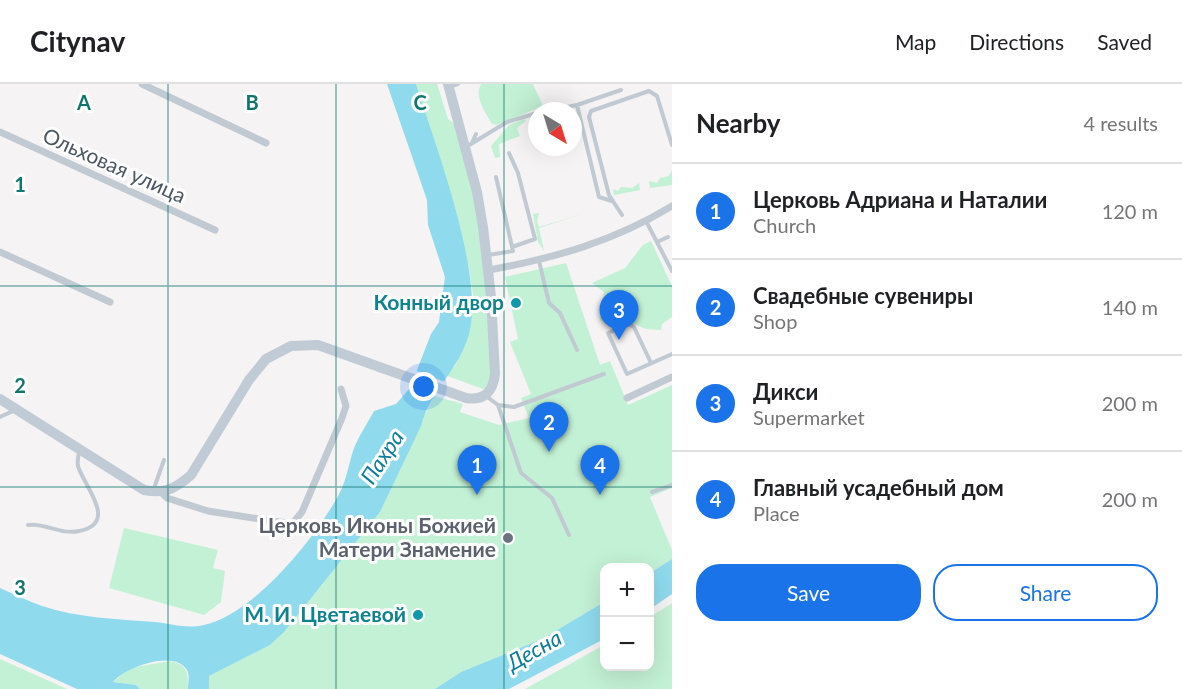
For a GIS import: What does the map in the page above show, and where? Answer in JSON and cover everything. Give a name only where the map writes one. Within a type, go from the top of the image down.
[{"type":"main road","points":[[0,399],[144,490],[157,492],[178,486],[191,475],[249,380],[266,359],[291,346],[318,345],[466,398],[478,399],[486,396],[491,389],[495,374],[489,270],[469,145],[452,85]]},
{"type":"street","points":[[142,84],[266,143]]},
{"type":"street","name":"Ольховая улица","points":[[0,132],[215,230]]},
{"type":"street","points":[[489,270],[539,261],[590,246],[646,221],[672,206]]},
{"type":"street","points":[[0,252],[110,302]]},
{"type":"street","points":[[627,398],[672,377]]},
{"type":"street","points":[[157,492],[167,498],[208,511],[292,524],[302,512],[342,418],[346,406],[341,389]]},
{"type":"lane","points":[[582,103],[621,90]]},
{"type":"lane","points":[[622,215],[609,195],[589,117],[591,111],[649,91],[657,96],[672,144]]},
{"type":"lane","points":[[469,145],[507,122],[528,116]]},
{"type":"lane","points":[[582,126],[599,197],[613,201]]},
{"type":"lane","points":[[469,145],[476,134]]},
{"type":"lane","points":[[509,153],[518,173],[535,239],[512,247]]},
{"type":"lane","points":[[487,255],[513,251],[496,177]]},
{"type":"lane","points":[[646,221],[672,271]]},
{"type":"lane","points":[[657,242],[668,237]]},
{"type":"lane","points":[[539,261],[549,303],[560,313],[577,350]]},
{"type":"lane","points":[[651,363],[634,327],[629,324],[608,333],[627,374],[672,354]]},
{"type":"lane","points":[[486,396],[498,405],[514,407],[604,374]]},
{"type":"lane","points":[[498,405],[520,473],[552,498],[569,535]]},
{"type":"lane","points":[[0,417],[13,411]]},
{"type":"lane","points":[[28,525],[40,524],[55,530],[72,532],[80,531],[94,522],[97,504],[77,465],[80,449]]},
{"type":"lane","points":[[157,492],[164,460]]},
{"type":"lane","points":[[652,492],[672,485]]},
{"type":"green space","points":[[416,84],[437,84],[448,119],[460,128],[477,192],[494,383],[483,389],[445,375],[456,365],[474,301],[469,268],[450,192]]},
{"type":"green space","points":[[481,84],[533,84],[541,102],[528,102],[528,112],[496,125],[492,124],[484,109],[479,89]]},
{"type":"green space","points":[[524,119],[526,121],[517,128],[520,136],[499,144],[500,157],[495,158],[491,146],[509,125]]},
{"type":"green space","points":[[672,170],[672,185],[650,188],[649,181],[657,183],[660,178],[669,176]]},
{"type":"green space","points":[[639,183],[640,190],[614,195],[613,189],[618,191],[621,187],[632,188]]},
{"type":"green space","points":[[539,213],[537,221],[539,227],[582,214],[539,228],[544,251],[538,242],[533,214]]},
{"type":"green space","points":[[651,241],[672,286],[672,317],[662,324],[661,330],[646,329],[622,319],[609,325],[600,320],[604,292],[592,283],[625,268],[643,245]]},
{"type":"green space","points":[[566,263],[600,365],[610,361],[628,405],[672,385],[672,488],[650,497],[672,550],[672,559],[654,570],[654,563],[600,563],[600,604],[542,639],[461,672],[435,689],[209,689],[209,676],[270,645],[284,632],[380,512],[434,396],[463,404],[460,412],[499,425],[529,418],[521,398],[531,394],[510,342],[518,339],[505,277]]},
{"type":"green space","points":[[124,528],[218,550],[213,568],[225,571],[221,602],[204,615],[109,588]]},
{"type":"green space","points":[[672,603],[672,689],[525,689],[600,647],[600,671],[654,671],[654,614]]},
{"type":"green space","points":[[0,659],[67,689],[0,689]]},
{"type":"green space","points":[[170,661],[186,670],[188,689],[140,689],[136,685],[113,682],[130,668]]},
{"type":"water","name":"Пахра","points":[[387,84],[416,84],[456,209],[470,278],[472,309],[465,346],[431,401],[380,512],[284,632],[270,645],[209,676],[209,689],[188,689],[187,670],[181,664],[161,661],[139,666],[119,676],[113,682],[136,685],[140,689],[77,689],[0,654],[0,588],[42,606],[70,613],[186,626],[204,625],[223,618],[262,591],[298,554],[326,515],[340,492],[355,446],[374,411],[396,404],[410,388],[431,334],[439,322],[445,277],[428,225],[427,200]]},
{"type":"water","points":[[672,559],[672,594],[654,606],[654,570]]},
{"type":"water","name":"Десна","points":[[600,604],[600,641],[509,689],[435,689],[461,672],[542,639]]},
{"type":"pier","points":[[414,370],[445,382],[438,395],[409,385]]},
{"type":"place","name":"Конный двор","points":[[516,303]]},
{"type":"place","name":"Дикси","points":[[619,340]]},
{"type":"place","name":"Свадебные сувениры","points":[[549,452]]},
{"type":"place","name":"Церковь Адриана и Наталии","points":[[477,495]]},
{"type":"place","name":"Главный усадебный дом","points":[[600,495]]},
{"type":"place","name":"Церковь Иконы Божией Матери Знамение","points":[[508,538]]},
{"type":"place","name":"М. И. Цветаевой","points":[[418,615]]}]
